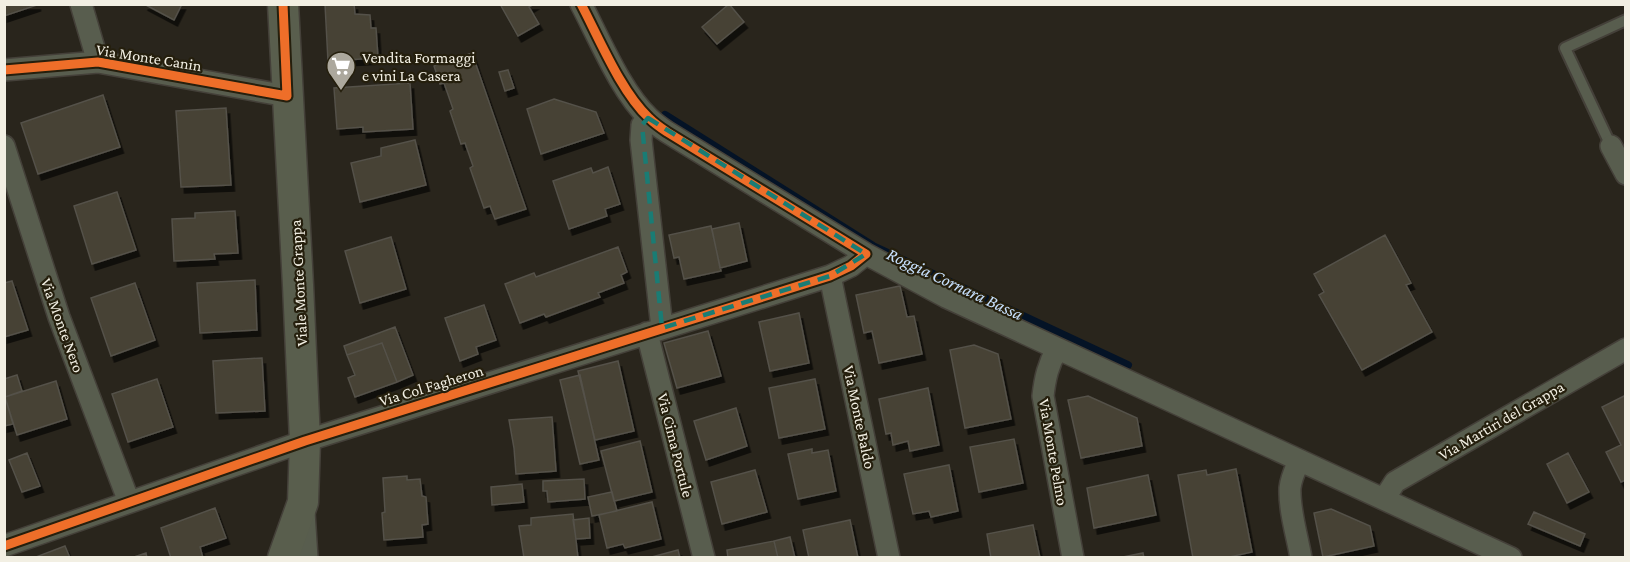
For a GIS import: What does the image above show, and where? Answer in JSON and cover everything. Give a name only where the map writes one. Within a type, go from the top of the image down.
[{"type":"street","points":[[81,4],[98,62]]},
{"type":"street","name":"Viale Monte Grappa","points":[[283,4],[305,441],[303,502],[283,558]]},
{"type":"street","points":[[581,4],[622,82],[648,118],[667,132],[866,254],[946,297],[1511,558]]},
{"type":"street","name":"Via Monte Canin","points":[[4,70],[98,62],[287,96]]},
{"type":"street","points":[[648,118],[642,125],[641,140],[655,330]]},
{"type":"street","name":"Via Monte Nero","points":[[4,146],[58,316],[129,502]]},
{"type":"street","points":[[1611,146],[1626,174]]},
{"type":"street","name":"Via Col Fagheron","points":[[4,546],[305,441],[830,276],[851,266],[866,254]]},
{"type":"street","name":"Via Monte Baldo","points":[[830,276],[889,558]]},
{"type":"street","name":"Via Cima Portule","points":[[655,330],[704,558]]},
{"type":"street","name":"Via Monte Pelmo","points":[[1057,349],[1047,369],[1043,396],[1073,558]]},
{"type":"street","name":"Via Martiri del Grappa","points":[[1384,499],[1395,482],[1626,349]]},
{"type":"street","points":[[1299,461],[1290,487],[1301,558]]},
{"type":"street","points":[[303,502],[307,558]]},
{"type":"lane","points":[[1611,146],[1565,48],[1626,20]]},
{"type":"highlighted area","points":[[648,118],[866,254],[830,276],[662,328],[642,125]]},
{"type":"building","points":[[4,4],[37,4],[37,5],[4,16]]},
{"type":"building","points":[[144,4],[182,4],[174,20]]},
{"type":"building","points":[[325,4],[354,4],[355,14],[370,15],[371,28],[376,28],[378,58],[328,61]]},
{"type":"building","points":[[500,4],[534,4],[529,7],[539,24],[518,36]]},
{"type":"building","points":[[729,4],[744,22],[717,44],[702,27]]},
{"type":"building","points":[[472,53],[526,209],[495,219],[490,206],[484,208],[470,168],[473,166],[465,143],[461,144],[450,111],[453,109],[444,83],[440,84],[434,66]]},
{"type":"building","points":[[508,70],[514,88],[505,91],[499,72]]},
{"type":"building","points":[[410,83],[413,129],[363,132],[363,127],[337,129],[334,88]]},
{"type":"building","points":[[103,95],[120,147],[38,174],[21,123]]},
{"type":"building","points":[[554,99],[596,112],[604,133],[541,154],[527,109]]},
{"type":"building","points":[[226,108],[231,185],[181,187],[176,111]]},
{"type":"building","points":[[415,140],[426,185],[360,202],[351,163],[381,156],[381,148]]},
{"type":"building","points":[[608,167],[620,204],[605,209],[607,216],[569,229],[553,181],[591,168],[593,173]]},
{"type":"building","points":[[117,192],[136,250],[92,264],[74,206]]},
{"type":"building","points":[[235,211],[238,253],[214,254],[215,259],[174,261],[172,219],[195,218],[195,213]]},
{"type":"building","points":[[739,223],[747,261],[720,268],[712,229]]},
{"type":"building","points":[[711,226],[721,271],[684,279],[679,257],[674,258],[669,235]]},
{"type":"building","points":[[1385,235],[1411,283],[1406,285],[1432,332],[1362,370],[1319,295],[1324,292],[1314,274]]},
{"type":"building","points":[[391,237],[406,289],[360,303],[345,251]]},
{"type":"building","points":[[618,247],[627,272],[621,275],[624,283],[598,293],[600,297],[546,317],[544,314],[520,323],[505,284],[534,273],[536,277]]},
{"type":"building","points":[[255,280],[257,330],[200,333],[197,283]]},
{"type":"building","points":[[12,281],[28,330],[4,337],[4,283]]},
{"type":"building","points":[[135,283],[155,340],[111,356],[91,298]]},
{"type":"building","points":[[900,286],[907,317],[914,316],[922,354],[879,363],[872,331],[864,333],[856,295]]},
{"type":"building","points":[[484,305],[496,340],[476,347],[478,354],[460,361],[445,318]]},
{"type":"building","points":[[799,313],[809,363],[770,371],[759,322]]},
{"type":"building","points":[[395,327],[413,375],[397,382],[382,343],[347,355],[344,346]]},
{"type":"building","points":[[708,331],[721,376],[677,388],[664,343]]},
{"type":"building","points":[[382,343],[397,382],[355,397],[348,378],[355,375],[347,355]]},
{"type":"building","points":[[974,345],[998,354],[1011,419],[965,428],[950,350]]},
{"type":"building","points":[[262,358],[265,411],[216,413],[213,361]]},
{"type":"building","points":[[618,361],[634,431],[595,440],[578,371]]},
{"type":"building","points":[[17,375],[22,391],[5,397],[13,424],[4,426],[4,379]]},
{"type":"building","points":[[580,375],[599,460],[580,464],[560,380]]},
{"type":"building","points":[[157,379],[173,427],[128,442],[112,394]]},
{"type":"building","points":[[815,379],[825,429],[779,438],[769,388]]},
{"type":"building","points":[[56,381],[67,419],[17,435],[5,397]]},
{"type":"building","points":[[928,388],[939,445],[910,451],[908,441],[893,445],[891,433],[886,434],[879,399]]},
{"type":"building","points":[[1626,395],[1626,480],[1621,482],[1606,452],[1621,445],[1602,407]]},
{"type":"building","points":[[1088,396],[1137,418],[1142,446],[1081,458],[1068,400]]},
{"type":"building","points":[[736,408],[747,446],[706,460],[694,421]]},
{"type":"building","points":[[552,417],[556,471],[516,474],[509,420]]},
{"type":"building","points":[[1014,439],[1023,483],[979,492],[970,447]]},
{"type":"building","points":[[640,441],[652,492],[614,501],[601,451]]},
{"type":"building","points":[[812,449],[812,453],[828,450],[836,491],[798,499],[788,454]]},
{"type":"building","points":[[27,453],[40,486],[22,492],[9,460]]},
{"type":"building","points":[[1568,453],[1589,492],[1567,503],[1547,464]]},
{"type":"building","points":[[949,465],[958,511],[931,517],[929,511],[913,514],[904,474]]},
{"type":"building","points":[[1236,469],[1252,552],[1225,558],[1193,558],[1178,475],[1206,470],[1207,475]]},
{"type":"building","points":[[755,470],[767,512],[722,524],[711,482]]},
{"type":"building","points":[[1148,475],[1156,515],[1094,528],[1087,488]]},
{"type":"building","points":[[407,476],[407,480],[420,479],[422,496],[426,497],[428,524],[422,525],[423,537],[384,540],[383,478]]},
{"type":"building","points":[[584,479],[585,499],[548,502],[547,491],[543,491],[543,481]]},
{"type":"building","points":[[522,484],[524,502],[492,505],[491,487]]},
{"type":"building","points":[[612,492],[617,511],[592,516],[588,497]]},
{"type":"building","points":[[652,502],[661,539],[625,548],[623,544],[607,548],[599,515]]},
{"type":"building","points":[[215,508],[226,538],[200,547],[203,558],[171,558],[161,528]]},
{"type":"building","points":[[1331,509],[1370,526],[1374,546],[1323,557],[1314,513]]},
{"type":"building","points":[[1534,512],[1585,534],[1580,546],[1528,524]]},
{"type":"building","points":[[573,514],[578,558],[524,558],[519,526],[531,525],[531,518]]},
{"type":"building","points":[[589,518],[590,538],[576,539],[573,520]]},
{"type":"building","points":[[850,520],[858,558],[809,558],[803,530]]},
{"type":"building","points":[[1033,525],[1040,558],[991,558],[987,534]]},
{"type":"building","points":[[790,537],[795,558],[778,558],[774,541]]},
{"type":"building","points":[[774,541],[778,558],[728,558],[727,550]]},
{"type":"building","points":[[65,546],[70,558],[36,558],[36,557]]},
{"type":"building","points":[[678,550],[680,558],[648,558]]},
{"type":"building","points":[[146,553],[147,558],[131,558]]},
{"type":"building","points":[[1143,553],[1144,558],[1118,558]]},
{"type":"waterway","name":"Roggia Cornara Bassa","points":[[665,115],[873,246],[1128,365]]},
{"type":"cycle path","points":[[4,70],[98,62],[287,96],[283,4]]},
{"type":"cycle path","points":[[4,546],[305,441],[830,276],[851,266],[866,254],[653,122],[629,94],[581,4]]},
{"type":"place","name":"Vendita Formaggi e vini La Casera","points":[[341,92]]}]
